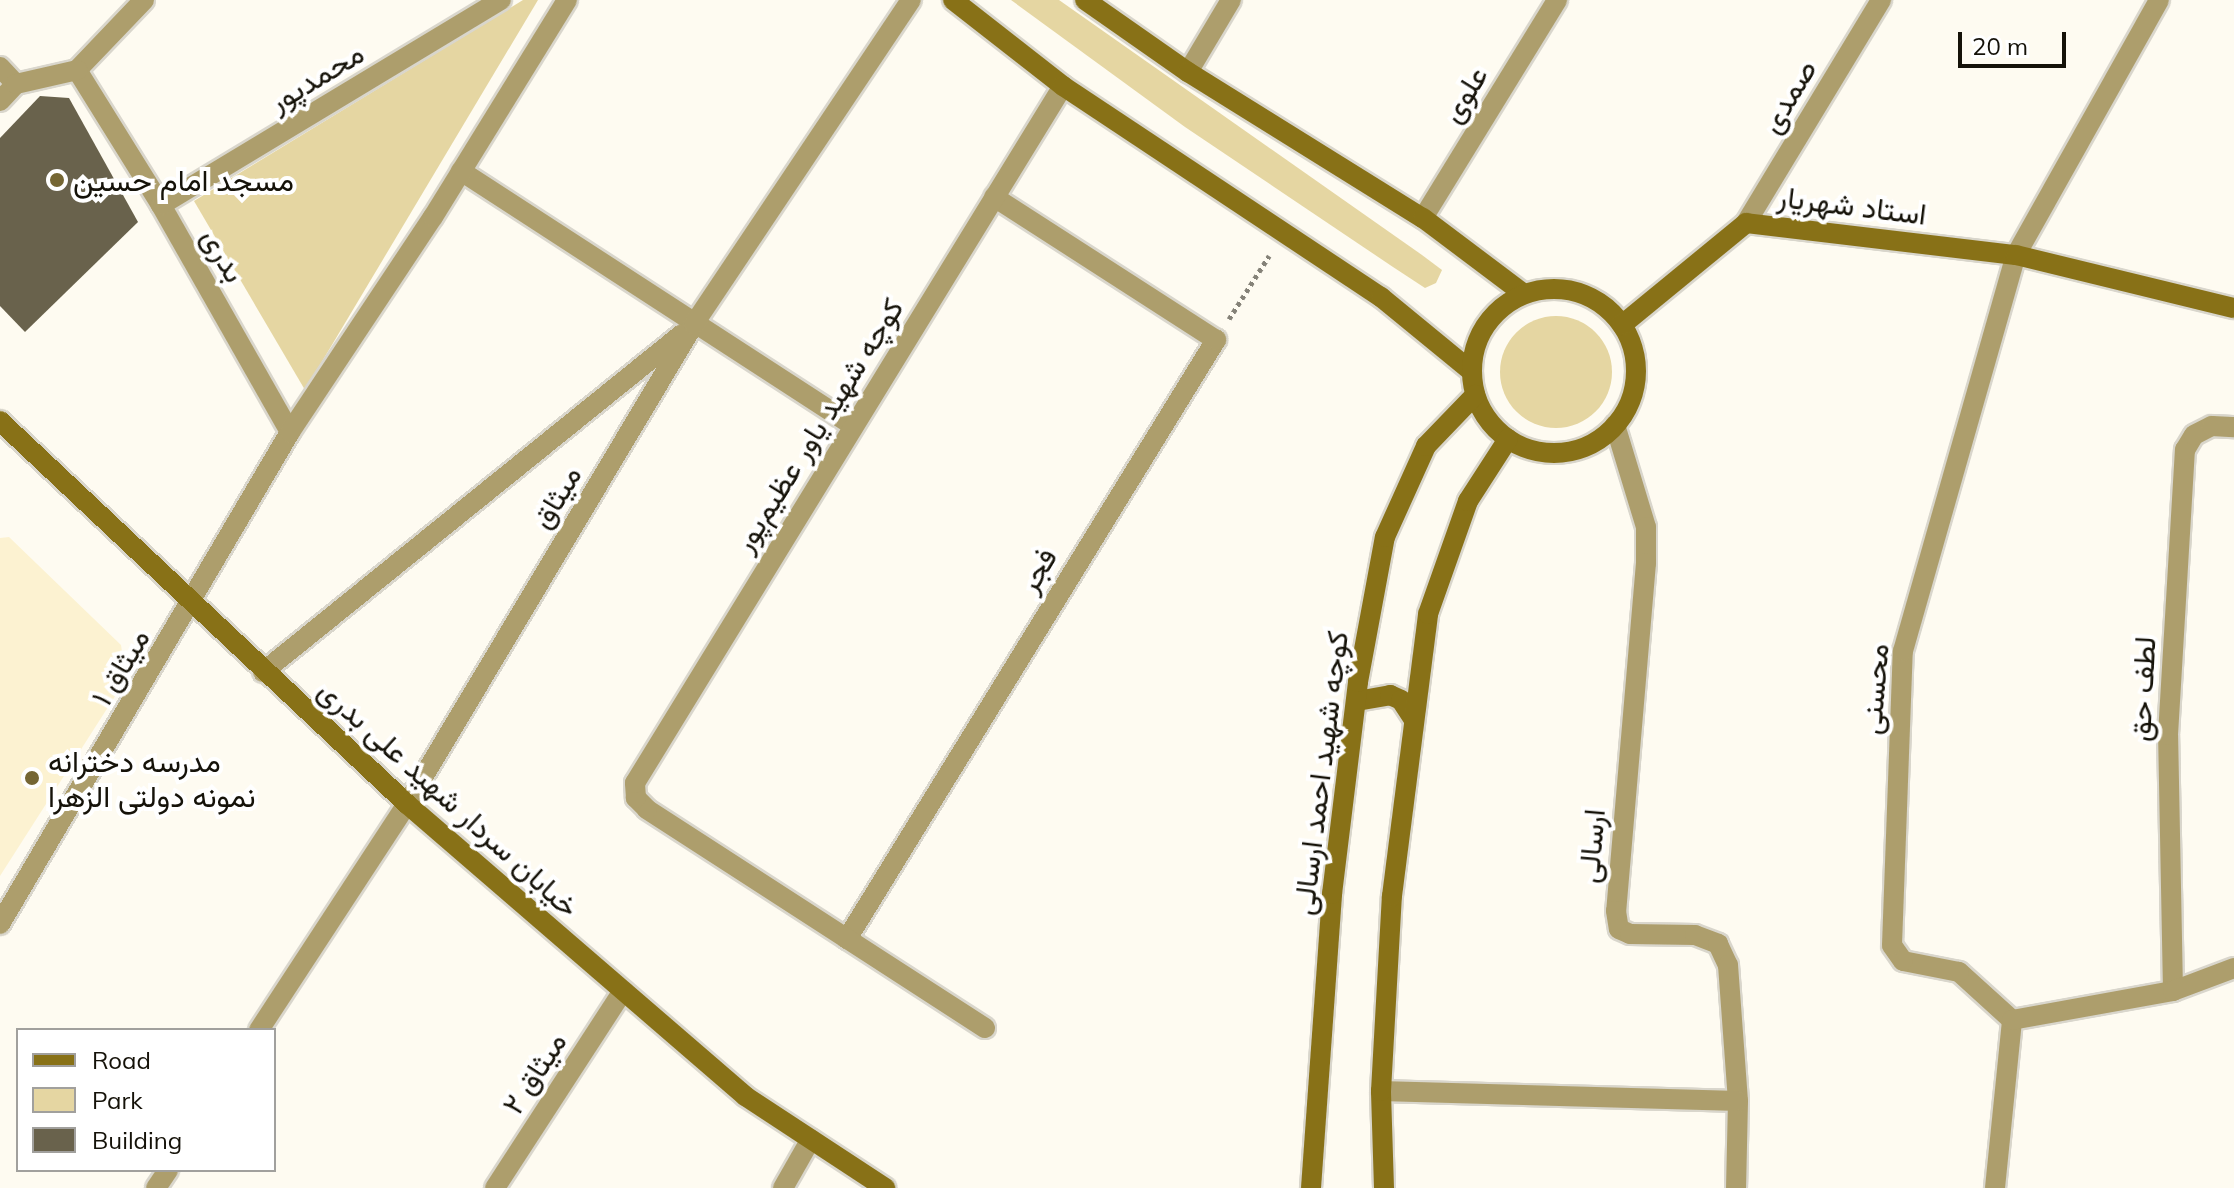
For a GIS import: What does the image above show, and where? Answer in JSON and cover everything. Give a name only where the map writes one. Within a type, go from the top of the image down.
[{"type":"street","points":[[0,101],[16,84],[77,70],[144,0]]},
{"type":"street","name":"محمدپور","points":[[161,205],[501,0]]},
{"type":"street","points":[[192,605],[290,432],[461,171],[567,0]]},
{"type":"street","name":"میثاق","points":[[260,1028],[407,804],[694,324],[911,0]]},
{"type":"street","points":[[953,0],[1063,86],[1282,235],[1381,297],[1471,371]]},
{"type":"street","points":[[1085,0],[1188,72],[1423,218],[1524,294]]},
{"type":"street","points":[[1188,72],[1231,0]]},
{"type":"street","name":"علوی","points":[[1423,218],[1557,0]]},
{"type":"street","name":"صمدی","points":[[1746,223],[1881,0]]},
{"type":"street","points":[[2016,255],[2159,0]]},
{"type":"street","points":[[0,67],[16,84]]},
{"type":"street","name":"بدری","points":[[77,70],[161,205],[290,432]]},
{"type":"street","name":"کوچه شهید یاور عظیم‌پور","points":[[847,939],[636,798],[635,783],[852,425],[1063,86]]},
{"type":"street","points":[[461,171],[852,425]]},
{"type":"street","points":[[994,197],[1216,340]]},
{"type":"street","name":"استاد شهریار","points":[[1622,325],[1746,223],[2016,255],[2234,308]]},
{"type":"street","name":"محسنی","points":[[2012,1020],[1959,972],[1903,961],[1892,945],[1903,651],[2016,255]]},
{"type":"street","points":[[1551,289],[1578,293],[1603,305],[1622,325],[1633,349],[1636,376],[1630,403],[1615,425],[1576,450],[1529,449],[1508,439],[1487,420],[1475,395],[1471,371],[1485,325],[1524,294],[1551,289]]},
{"type":"street","points":[[263,672],[694,324]]},
{"type":"street","name":"فجر","points":[[847,939],[1216,340]]},
{"type":"street","name":"کوچه شهید احمد ارسالی","points":[[1311,1188],[1332,894],[1357,701],[1385,537],[1426,446],[1475,395]]},
{"type":"street","name":"خیابان سردار شهید علی بدری","points":[[0,421],[263,672],[407,804],[745,1096],[885,1188]]},
{"type":"street","name":"ارسالی","points":[[1615,425],[1646,527],[1646,563],[1616,911],[1619,929],[1630,934],[1695,935],[1718,944],[1728,965],[1738,1101],[1736,1188]]},
{"type":"street","name":"لطف حق","points":[[2173,991],[2168,735],[2185,450],[2194,435],[2212,426],[2234,427]]},
{"type":"street","points":[[1384,1188],[1381,1091],[1392,896],[1428,614],[1446,551],[1468,501],[1508,439]]},
{"type":"street","name":"میثاق ۱","points":[[0,924],[192,605]]},
{"type":"street","points":[[1357,701],[1390,695],[1414,720]]},
{"type":"street","points":[[847,939],[985,1028]]},
{"type":"street","points":[[1995,1188],[2012,1020],[2173,991],[2234,968]]},
{"type":"street","name":"میثاق ۲","points":[[495,1188],[623,991]]},
{"type":"street","points":[[1381,1091],[1738,1101]]},
{"type":"street","points":[[783,1188],[811,1139]]},
{"type":"path","points":[[1216,340],[1282,235]]},
{"type":"shaded area","name":"مدرسه دخترانه نمونه دولتی الزهرا","points":[[9,537],[121,645],[126,679],[0,876],[0,538]]},
{"type":"green space","points":[[523,0],[538,0],[305,390],[194,201]]},
{"type":"green space","points":[[1011,0],[1059,0],[1442,270],[1436,283],[1425,288],[1393,267],[1185,127]]},
{"type":"green space","points":[[1556,316],[1578,320],[1596,332],[1608,350],[1612,372],[1608,394],[1596,412],[1578,424],[1556,428],[1534,424],[1516,412],[1504,394],[1500,372],[1504,350],[1516,332],[1534,320]]},
{"type":"building","name":"مسجد امام حسین","points":[[40,96],[69,98],[138,222],[25,332],[0,306],[0,138]]},
{"type":"place","name":"مسجد امام حسین","points":[[57,180]]},
{"type":"place","name":"مدرسه دخترانه نمونه دولتی الزهرا","points":[[32,778]]}]
